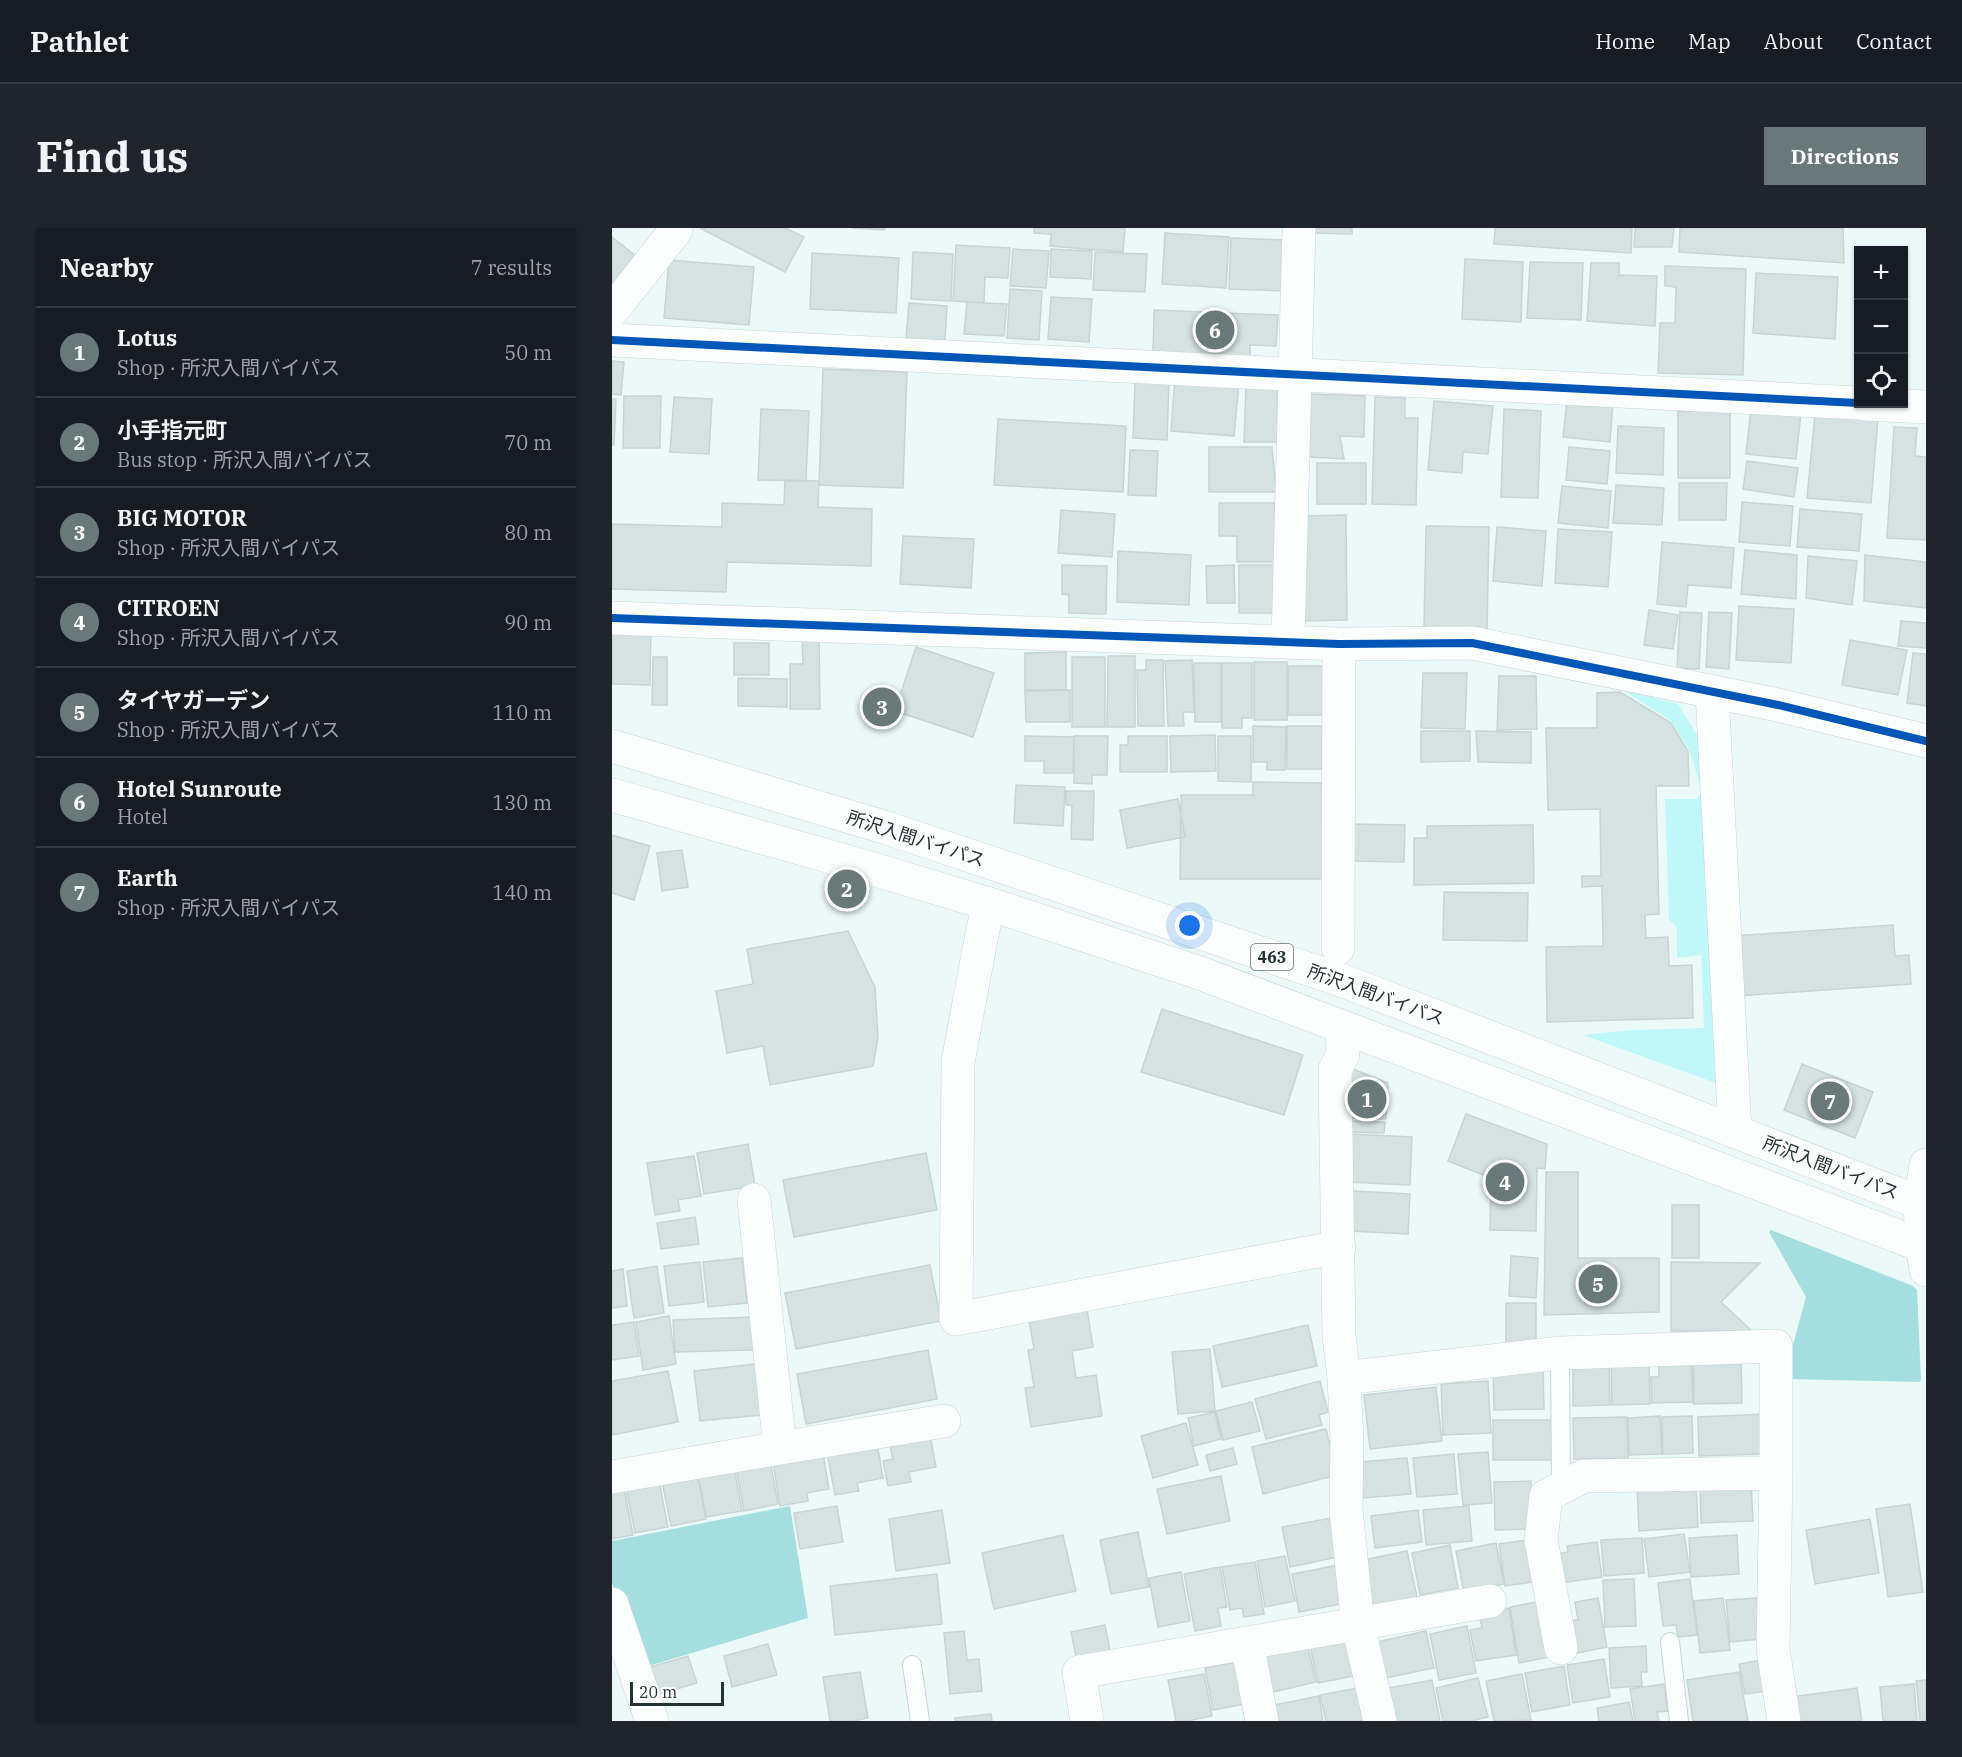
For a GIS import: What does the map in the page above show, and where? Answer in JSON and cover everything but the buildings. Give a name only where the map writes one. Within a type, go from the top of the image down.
[{"type":"main road","points":[[612,311],[676,228]]},
{"type":"main road","points":[[1288,641],[1299,228]]},
{"type":"main road","points":[[612,340],[1854,403]]},
{"type":"main road","points":[[1908,406],[1926,407]]},
{"type":"main road","points":[[612,618],[1339,644],[1472,643],[1712,692],[1926,741]]},
{"type":"main road","points":[[1338,948],[1339,644]]},
{"type":"main road","points":[[1712,692],[1735,1132]]},
{"type":"main road","name":"所沢入間バイパス","points":[[612,746],[884,827],[1341,980],[1923,1204]]},
{"type":"main road","name":"463","points":[[612,795],[989,904],[1197,972],[1925,1254]]},
{"type":"main road","points":[[989,904],[958,1062],[956,1318],[1339,1247]]},
{"type":"main road","points":[[1342,1027],[1343,1054],[1335,1070],[1339,1336],[1347,1439],[1346,1510],[1358,1624],[1380,1721]]},
{"type":"main road","points":[[1925,1254],[1923,1204],[1926,1165]]},
{"type":"main road","points":[[754,1200],[780,1448]]},
{"type":"main road","points":[[1344,1378],[1560,1353],[1776,1346],[1773,1649],[1784,1721]]},
{"type":"main road","points":[[612,1477],[944,1421]]},
{"type":"main road","points":[[1561,1648],[1541,1540],[1546,1496],[1584,1476],[1776,1473]]},
{"type":"main road","points":[[1087,1721],[1079,1671],[1490,1601]]},
{"type":"main road","points":[[612,1604],[652,1721]]},
{"type":"main road","points":[[1247,1643],[1262,1721]]},
{"type":"lane","points":[[1560,1353],[1562,1488]]},
{"type":"lane","points":[[1670,1642],[1679,1721]]},
{"type":"lane","points":[[912,1665],[920,1721]]},
{"type":"shaded area","points":[[1623,690],[1678,704],[1704,746],[1724,1086],[1583,1035],[1634,1030],[1704,1028],[1701,955],[1677,958],[1677,928],[1669,919],[1665,799],[1696,799],[1702,792],[1689,749],[1671,721]]},
{"type":"shaded area","points":[[1771,1230],[1913,1286],[1917,1290],[1921,1380],[1919,1382],[1786,1379],[1786,1371],[1806,1297],[1769,1232]]},
{"type":"shaded area","points":[[790,1506],[808,1618],[642,1668],[612,1583],[612,1541]]},
{"type":"cycle path","points":[[612,340],[1854,403]]},
{"type":"cycle path","points":[[612,618],[1339,644],[1472,643],[1778,705],[1926,741]]},
{"type":"place","name":"Hotel Sunroute","points":[[1215,330]]},
{"type":"place","name":"BIG MOTOR","points":[[882,707]]},
{"type":"place","name":"小手指元町","points":[[847,889]]},
{"type":"place","name":"Lotus","points":[[1367,1099]]},
{"type":"place","name":"Earth","points":[[1830,1101]]},
{"type":"place","name":"CITROEN","points":[[1505,1182]]},
{"type":"place","name":"タイヤガーデン","points":[[1598,1284]]}]
